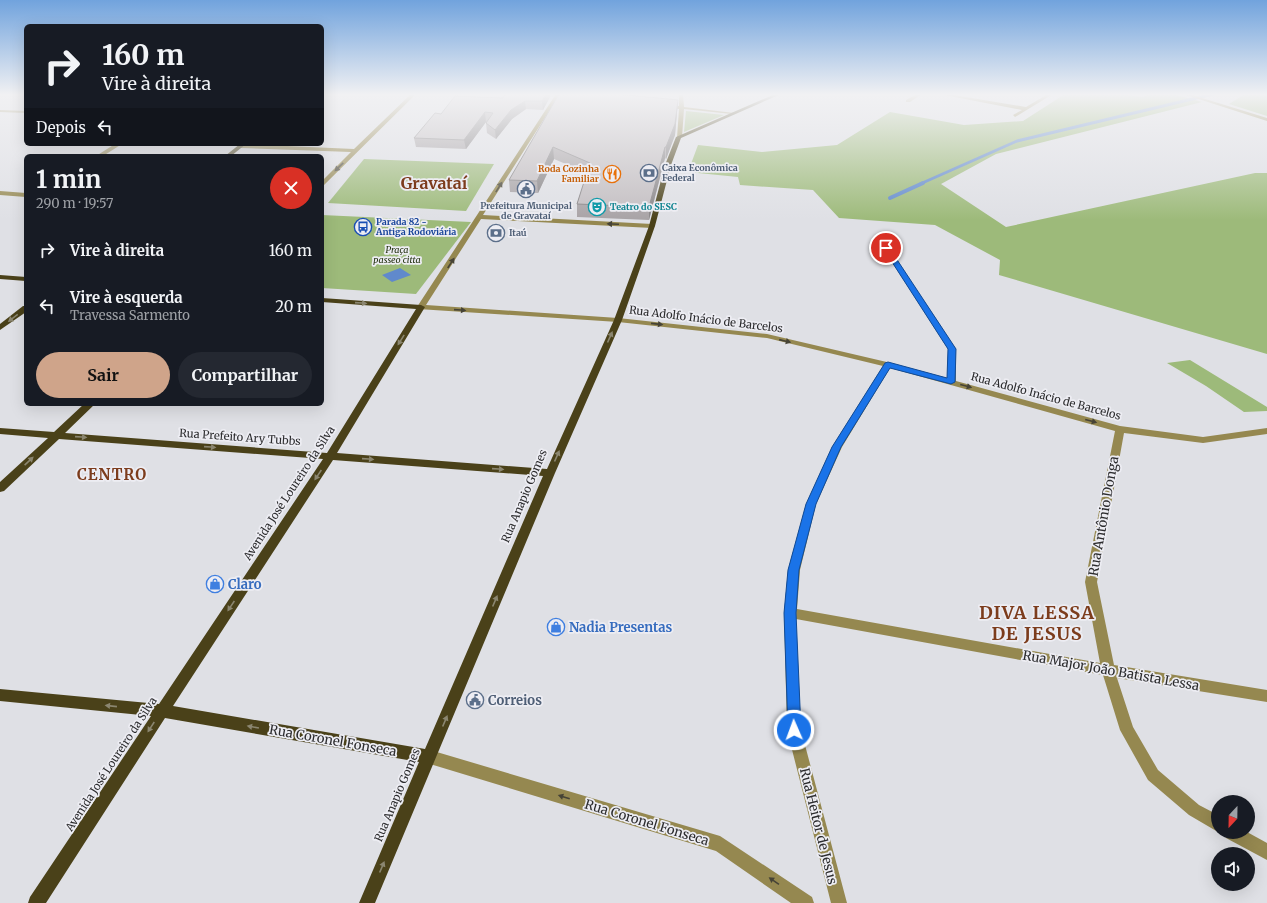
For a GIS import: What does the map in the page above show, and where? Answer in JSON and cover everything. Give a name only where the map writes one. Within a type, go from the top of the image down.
[{"type":"main road","name":"Rua Anapio Gomes","points":[[367,903],[550,473],[618,320],[652,226],[668,165],[679,137]]},
{"type":"main road","points":[[231,154],[241,146]]},
{"type":"main road","points":[[0,278],[24,279]]},
{"type":"main road","name":"Rua Adolfo Inácio de Barcelos","points":[[324,300],[421,307]]},
{"type":"main road","name":"Avenida José Loureiro da Silva","points":[[36,903],[330,456],[421,307]]},
{"type":"main road","points":[[0,328],[24,310]]},
{"type":"main road","points":[[0,488],[88,406]]},
{"type":"main road","name":"Rua Prefeito Ary Tubbs","points":[[0,431],[550,473]]},
{"type":"main road","name":"Rua Coronel Fonseca","points":[[0,695],[162,711],[430,757]]},
{"type":"street","points":[[324,182],[372,136]]},
{"type":"street","name":"Avenida José Loureiro da Silva","points":[[421,307],[532,136]]},
{"type":"street","points":[[102,154],[116,146]]},
{"type":"street","points":[[261,146],[357,151]]},
{"type":"street","points":[[0,193],[24,195]]},
{"type":"street","points":[[480,218],[652,226]]},
{"type":"street","points":[[886,248],[952,349],[951,382]]},
{"type":"street","name":"Rua Adolfo Inácio de Barcelos","points":[[421,307],[618,320],[767,336],[888,365],[1120,429],[1203,440],[1267,431]]},
{"type":"street","name":"Rua Heitor de Jesus","points":[[839,903],[794,730],[790,613],[794,570],[811,504],[837,447],[888,365]]},
{"type":"street","name":"Rua Antônio Donga","points":[[1120,429],[1091,582],[1108,670],[1127,730],[1153,775],[1194,810],[1211,820]]},
{"type":"street","name":"Rua Major João Batista Lessa","points":[[790,613],[1108,670],[1267,696]]},
{"type":"street","name":"Rua Coronel Fonseca","points":[[430,757],[720,844],[806,903]]},
{"type":"street","points":[[1244,839],[1267,852]]},
{"type":"green space","points":[[851,136],[1067,136],[996,154],[941,184],[1006,227],[1255,173],[1267,173],[1267,354],[999,275],[1000,260],[935,225],[839,218],[813,190],[740,185],[738,177],[688,172],[698,145],[762,152],[837,145]]},
{"type":"green space","points":[[364,159],[494,164],[466,211],[328,203]]},
{"type":"green space","name":"Praça passeo citta","points":[[324,215],[471,222],[416,294],[324,288]]},
{"type":"green space","points":[[1190,360],[1267,407],[1267,411],[1244,412],[1206,386],[1167,363]]},
{"type":"water","points":[[400,268],[411,275],[392,282],[382,275]]},
{"type":"building","points":[[416,136],[467,136],[464,140],[414,138]]},
{"type":"building","points":[[534,136],[670,136],[665,147],[649,207],[577,204],[590,163],[553,147],[537,181],[509,180]]},
{"type":"waterway","points":[[920,184],[1017,141],[1037,136]]},
{"type":"waterway","points":[[890,198],[923,183]]},
{"type":"place","name":"Caixa Econômica Federal","points":[[649,173]]},
{"type":"place","name":"Roda Cozinha Familiar","points":[[612,174]]},
{"type":"place","name":"Prefeitura Municipal de Gravataí","points":[[526,189]]},
{"type":"place","name":"Teatro do SESC","points":[[597,207]]},
{"type":"place","name":"Parada 82 - Antiga Rodoviária","points":[[363,227]]},
{"type":"place","name":"Itaú","points":[[496,233]]},
{"type":"place","name":"Claro","points":[[215,584]]},
{"type":"place","name":"Nadia Presentas","points":[[556,627]]},
{"type":"place","name":"Correios","points":[[475,700]]},
{"type":"district","name":"Gravataí","points":[[434,183]]},
{"type":"district","name":"CENTRO","points":[[112,475]]},
{"type":"district","name":"DIVA LESSA DE JESUS","points":[[1037,623]]},
{"type":"route","points":[[794,730],[790,613],[794,570],[811,504],[837,447],[888,365],[951,382],[952,349],[886,248]]}]
